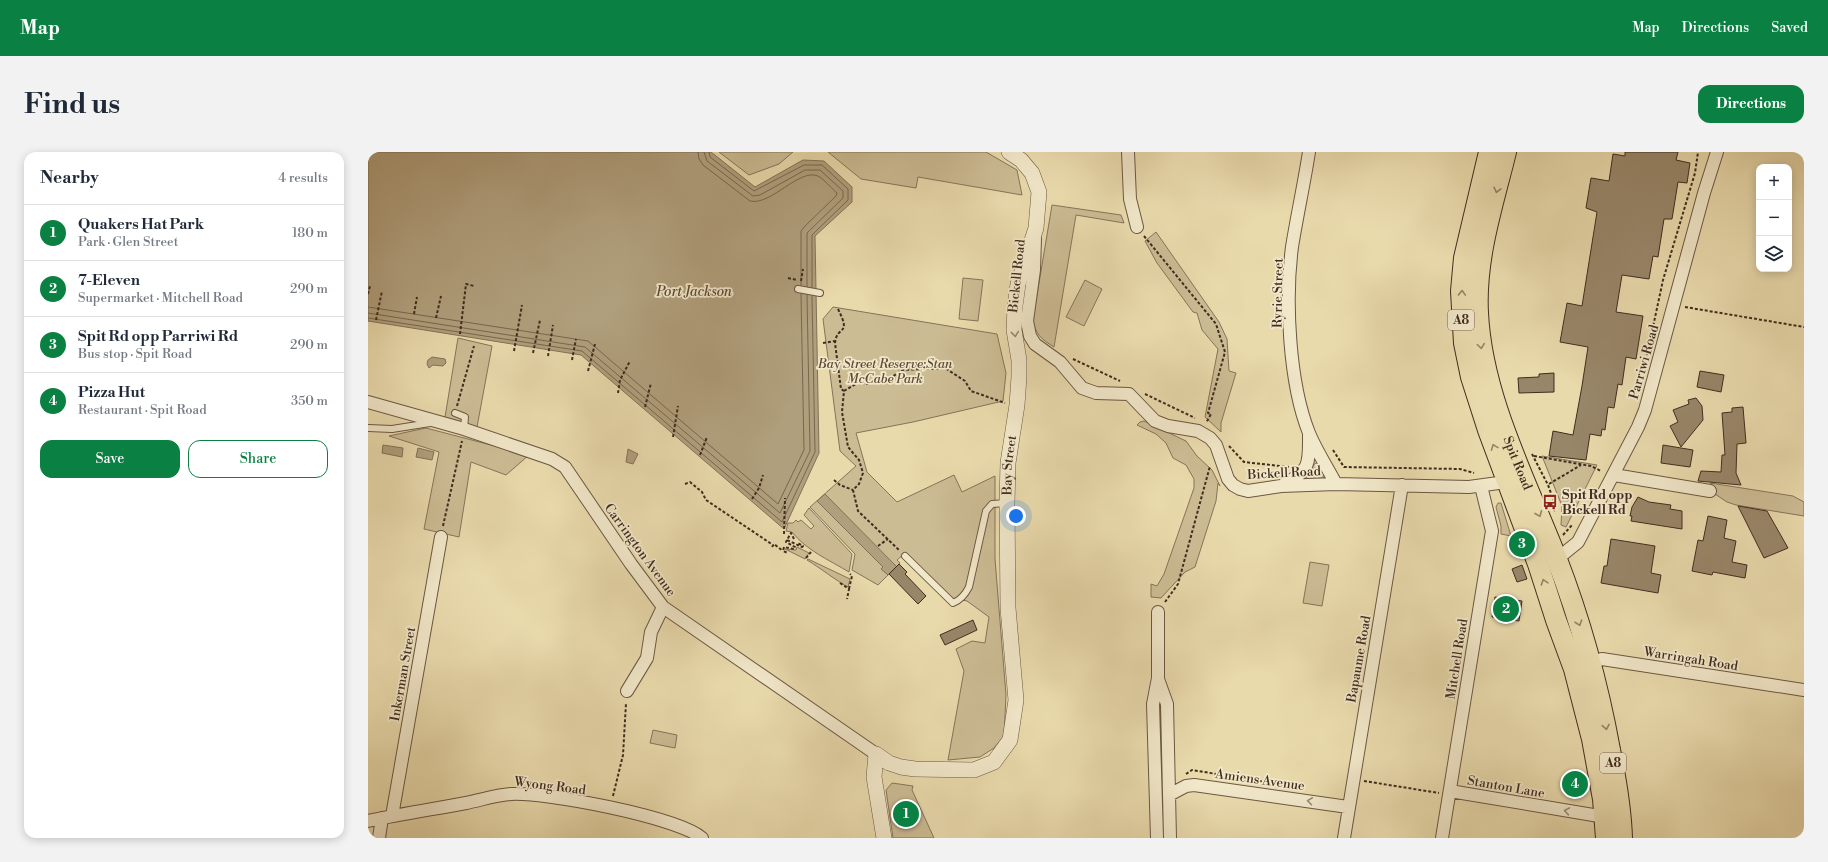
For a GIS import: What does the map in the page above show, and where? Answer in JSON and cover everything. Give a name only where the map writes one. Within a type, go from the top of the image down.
[{"type":"highway","name":"Spit Road","points":[[1489,152],[1464,258],[1461,319],[1464,343],[1471,377],[1488,430],[1557,559],[1584,637],[1582,666],[1592,740],[1605,816],[1606,838]]},
{"type":"highway","name":"Spit Road","points":[[1506,152],[1482,246],[1478,286],[1478,313],[1483,358],[1503,425],[1516,480],[1582,666],[1605,723],[1617,789],[1622,838]]},
{"type":"street","name":"Bay Street","points":[[876,754],[888,763],[901,767],[915,769],[974,770],[994,762],[1010,740],[1016,700],[1008,608],[1007,503],[1008,463],[1013,404],[1019,371],[1014,330],[1015,307],[1018,284],[1036,228],[1038,192],[1032,173],[1021,160],[1009,152]]},
{"type":"street","points":[[1128,152],[1130,199],[1137,227]]},
{"type":"street","name":"Ryrie Street","points":[[1309,152],[1292,248],[1290,277],[1293,364],[1299,399],[1309,434],[1336,484]]},
{"type":"street","name":"Parriwi Road","points":[[1557,559],[1578,542],[1633,440],[1645,410],[1704,193],[1717,152]]},
{"type":"street","name":"Bickell Road","points":[[1036,228],[1034,270],[1027,320],[1030,336],[1035,344],[1060,362],[1082,388],[1096,392],[1129,394],[1155,421],[1168,426],[1198,431],[1210,438],[1216,445],[1224,470],[1233,485],[1248,490],[1282,486],[1336,484],[1469,487],[1516,480]]},
{"type":"street","name":"Carrington Avenue","points":[[368,402],[464,429],[552,460],[565,467],[631,564],[663,607],[876,754]]},
{"type":"street","name":"Ryrie Street","points":[[1282,486],[1294,480],[1305,469],[1309,462],[1309,434]]},
{"type":"street","points":[[1614,475],[1710,491]]},
{"type":"street","name":"Bapaume Road","points":[[1344,838],[1402,485]]},
{"type":"street","name":"Mitchell Road","points":[[1442,838],[1492,531],[1481,486]]},
{"type":"street","name":"Inkerman Street","points":[[379,838],[387,817],[441,537]]},
{"type":"street","points":[[627,691],[647,658],[651,632],[663,607]]},
{"type":"street","points":[[1157,838],[1153,704],[1158,678],[1158,612]]},
{"type":"street","name":"Warringah Road","points":[[1582,666],[1607,660],[1804,690]]},
{"type":"street","points":[[1158,678],[1167,704],[1170,838]]},
{"type":"street","points":[[876,754],[874,777],[884,838]]},
{"type":"street","name":"Amiens Avenue","points":[[1169,795],[1186,786],[1194,784],[1348,807]]},
{"type":"street","name":"Stanton Lane","points":[[1450,792],[1605,816]]},
{"type":"street","name":"Wyong Road","points":[[368,821],[502,795],[525,795],[583,803],[659,819],[683,827],[702,838]]},
{"type":"lane","points":[[798,289],[820,293]]},
{"type":"lane","points":[[455,413],[464,417],[464,429]]},
{"type":"lane","name":"Carrington Avenue","points":[[368,428],[392,429],[438,422]]},
{"type":"lane","points":[[905,554],[952,604],[958,601],[964,597],[969,587],[986,510],[992,504],[1007,503]]},
{"type":"path","points":[[1646,360],[1663,280],[1695,173],[1698,152]]},
{"type":"path","points":[[1137,227],[1216,324],[1225,352],[1208,414],[1211,414],[1206,423]]},
{"type":"path","points":[[788,278],[801,281],[803,269]]},
{"type":"path","points":[[460,334],[466,284],[474,286]]},
{"type":"path","points":[[368,294],[370,286]]},
{"type":"path","points":[[376,320],[382,291]]},
{"type":"path","points":[[436,318],[441,296]]},
{"type":"path","points":[[414,314],[417,297]]},
{"type":"path","points":[[514,351],[522,305]]},
{"type":"path","points":[[1684,307],[1804,327]]},
{"type":"path","points":[[823,343],[835,341],[843,331],[844,326],[842,316],[838,308]]},
{"type":"path","points":[[533,353],[540,320]]},
{"type":"path","points":[[548,356],[553,325]]},
{"type":"path","points":[[572,360],[576,339]]},
{"type":"path","points":[[835,341],[839,366],[839,380],[841,389],[844,391],[842,412],[848,447],[859,460],[863,473],[859,484],[853,490]]},
{"type":"path","points":[[588,371],[595,344]]},
{"type":"path","points":[[455,413],[474,346]]},
{"type":"path","points":[[618,393],[620,380],[630,361]]},
{"type":"path","points":[[844,391],[859,382],[867,384],[885,378],[889,380],[901,370],[945,368],[965,381],[972,391],[1013,404]]},
{"type":"path","points":[[645,407],[651,383]]},
{"type":"path","points":[[673,437],[678,406]]},
{"type":"path","points":[[441,537],[464,429]]},
{"type":"path","points":[[700,455],[708,437]]},
{"type":"path","points":[[1158,612],[1178,584],[1216,445]]},
{"type":"path","points":[[1333,450],[1344,467],[1460,469],[1469,473]]},
{"type":"path","points":[[1533,456],[1591,466],[1600,471]]},
{"type":"path","points":[[1548,484],[1582,464]]},
{"type":"path","points":[[1597,478],[1604,464]]},
{"type":"path","points":[[752,499],[759,488],[763,475]]},
{"type":"path","points":[[834,480],[840,485],[853,490]]},
{"type":"path","points":[[685,484],[690,482],[702,492],[706,500],[773,546],[788,553]]},
{"type":"path","points":[[853,490],[858,511],[899,551],[905,554]]},
{"type":"path","points":[[784,534],[785,498]]},
{"type":"path","points":[[1562,536],[1572,526],[1576,519]]},
{"type":"path","points":[[787,540],[790,533],[794,539]]},
{"type":"path","points":[[878,546],[888,539]]},
{"type":"path","points":[[783,551],[784,547],[794,549],[795,547],[786,542],[787,540]]},
{"type":"path","points":[[787,540],[802,547],[798,542]]},
{"type":"path","points":[[806,558],[811,552]]},
{"type":"path","points":[[847,599],[850,574]]},
{"type":"path","points":[[840,584],[848,589]]},
{"type":"path","points":[[613,796],[623,755],[627,691]]},
{"type":"path","points":[[1184,776],[1192,770],[1270,783]]},
{"type":"path","points":[[1372,782],[1433,792]]},
{"type":"green space","points":[[719,152],[793,152],[779,164],[749,175]]},
{"type":"green space","points":[[828,152],[986,152],[1017,170],[1022,195],[918,177],[916,188],[861,179]]},
{"type":"green space","points":[[1052,205],[1121,215],[1124,223],[1076,215],[1054,347],[1039,336],[1035,329],[1033,319]]},
{"type":"green space","points":[[1156,232],[1219,322],[1227,339],[1229,371],[1236,373],[1221,423],[1221,432],[1205,417],[1218,349],[1202,330],[1197,313],[1193,312],[1157,263],[1145,241]]},
{"type":"green space","points":[[963,278],[983,280],[978,321],[959,319]]},
{"type":"green space","points":[[1085,280],[1102,289],[1084,326],[1066,317]]},
{"type":"green space","name":"Bay Street Reserve;Stan McCabe Park","points":[[833,307],[997,334],[1006,373],[1003,401],[913,422],[856,433],[867,472],[897,502],[954,475],[962,492],[995,476],[995,559],[1006,695],[1004,736],[994,748],[980,757],[948,760],[964,671],[956,649],[972,641],[985,643],[989,617],[967,601],[952,598],[905,553],[897,560],[900,563],[878,585],[852,570],[855,554],[810,507],[856,466],[840,451],[823,319]]},
{"type":"green space","points":[[458,338],[492,346],[477,427],[445,417]]},
{"type":"green space","points":[[1144,421],[1186,441],[1197,456],[1212,470],[1220,486],[1218,483],[1216,501],[1195,567],[1185,572],[1161,598],[1151,597],[1151,584],[1157,586],[1164,574],[1194,488],[1194,479],[1186,465],[1173,458],[1166,443],[1156,434],[1137,425]]},
{"type":"green space","points":[[426,428],[529,455],[506,475],[471,462],[459,537],[424,529],[439,452],[389,436]]},
{"type":"green space","points":[[1542,456],[1597,465],[1566,527],[1561,525],[1562,506]]},
{"type":"green space","points":[[1316,463],[1324,478],[1305,479],[1311,472],[1313,465]]},
{"type":"green space","points":[[1710,483],[1793,496],[1804,502],[1804,516],[1736,505],[1727,502],[1715,494],[1716,488]]},
{"type":"green space","points":[[1498,503],[1501,503],[1511,536],[1501,534],[1501,526],[1496,507]]},
{"type":"green space","points":[[809,508],[852,554],[849,572],[811,549],[792,532],[786,531],[788,523],[793,523],[796,520],[798,522],[801,520],[811,529],[814,526],[804,515]]},
{"type":"green space","points":[[797,547],[809,553],[805,559],[785,549],[796,550]]},
{"type":"green space","points":[[808,559],[850,579],[848,587],[807,560]]},
{"type":"green space","points":[[1310,562],[1329,565],[1322,606],[1303,603]]},
{"type":"green space","points":[[653,730],[677,735],[675,748],[650,743]]},
{"type":"green space","points":[[892,783],[913,786],[912,790],[934,838],[893,838],[886,790]]},
{"type":"water","name":"Port Jackson","points":[[368,152],[711,152],[755,187],[803,160],[824,161],[852,187],[852,202],[815,236],[819,453],[784,529],[581,355],[368,321]]},
{"type":"water","points":[[432,357],[445,359],[446,363],[443,366],[433,365],[429,368],[427,364],[428,360]]},
{"type":"water","points":[[383,445],[403,448],[402,457],[382,453]]},
{"type":"water","points":[[418,448],[434,452],[432,460],[416,457]]},
{"type":"water","points":[[628,449],[638,454],[633,464],[626,462]]},
{"type":"water","points":[[825,494],[897,567],[888,575],[881,569],[883,567],[817,501]]},
{"type":"building","points":[[1625,152],[1678,152],[1676,160],[1690,163],[1687,183],[1678,182],[1672,219],[1664,219],[1658,257],[1653,256],[1649,279],[1622,275],[1616,312],[1643,316],[1636,359],[1626,357],[1622,385],[1618,384],[1614,408],[1608,407],[1605,430],[1602,429],[1601,436],[1590,434],[1586,460],[1549,456],[1553,431],[1573,435],[1588,347],[1560,342],[1567,303],[1582,306],[1597,212],[1586,208],[1591,178],[1609,181],[1613,154],[1625,156]]},
{"type":"building","points":[[1700,371],[1724,375],[1721,392],[1697,387]]},
{"type":"building","points":[[1554,373],[1554,392],[1519,393],[1518,378],[1539,377],[1539,374]]},
{"type":"building","points":[[1696,398],[1702,406],[1703,420],[1681,447],[1670,426],[1678,422],[1673,410],[1689,404],[1688,400]]},
{"type":"building","points":[[1743,407],[1746,443],[1737,444],[1736,473],[1741,485],[1698,481],[1701,471],[1721,472],[1722,455],[1725,455],[1722,413],[1732,412],[1732,408]]},
{"type":"building","points":[[1663,445],[1693,450],[1690,467],[1661,463]]},
{"type":"building","points":[[1638,497],[1649,502],[1671,505],[1670,509],[1682,511],[1682,529],[1631,521],[1632,516],[1630,516],[1632,507]]},
{"type":"building","points":[[1738,506],[1767,511],[1788,548],[1764,558]]},
{"type":"building","points":[[1708,516],[1727,520],[1724,538],[1736,541],[1732,562],[1747,565],[1745,578],[1713,572],[1712,575],[1692,571],[1698,540],[1703,541]]},
{"type":"building","points":[[1611,539],[1655,546],[1651,573],[1661,575],[1658,593],[1601,583],[1604,566],[1607,566]]},
{"type":"building","points":[[899,564],[907,572],[905,574],[926,596],[918,604],[889,574]]},
{"type":"building","points":[[1522,565],[1527,579],[1517,582],[1512,569]]},
{"type":"building","points":[[1495,597],[1522,601],[1519,621],[1492,617]]},
{"type":"building","points":[[973,620],[977,630],[945,645],[940,635]]},
{"type":"place","name":"Spit Rd opp Bickell Rd","points":[[1550,502]]},
{"type":"place","name":"Spit Rd opp Parriwi Rd","points":[[1522,544]]},
{"type":"place","name":"7-Eleven","points":[[1506,609]]},
{"type":"place","name":"Pizza Hut","points":[[1575,784]]},
{"type":"place","name":"Quakers Hat Park","points":[[906,814]]}]
